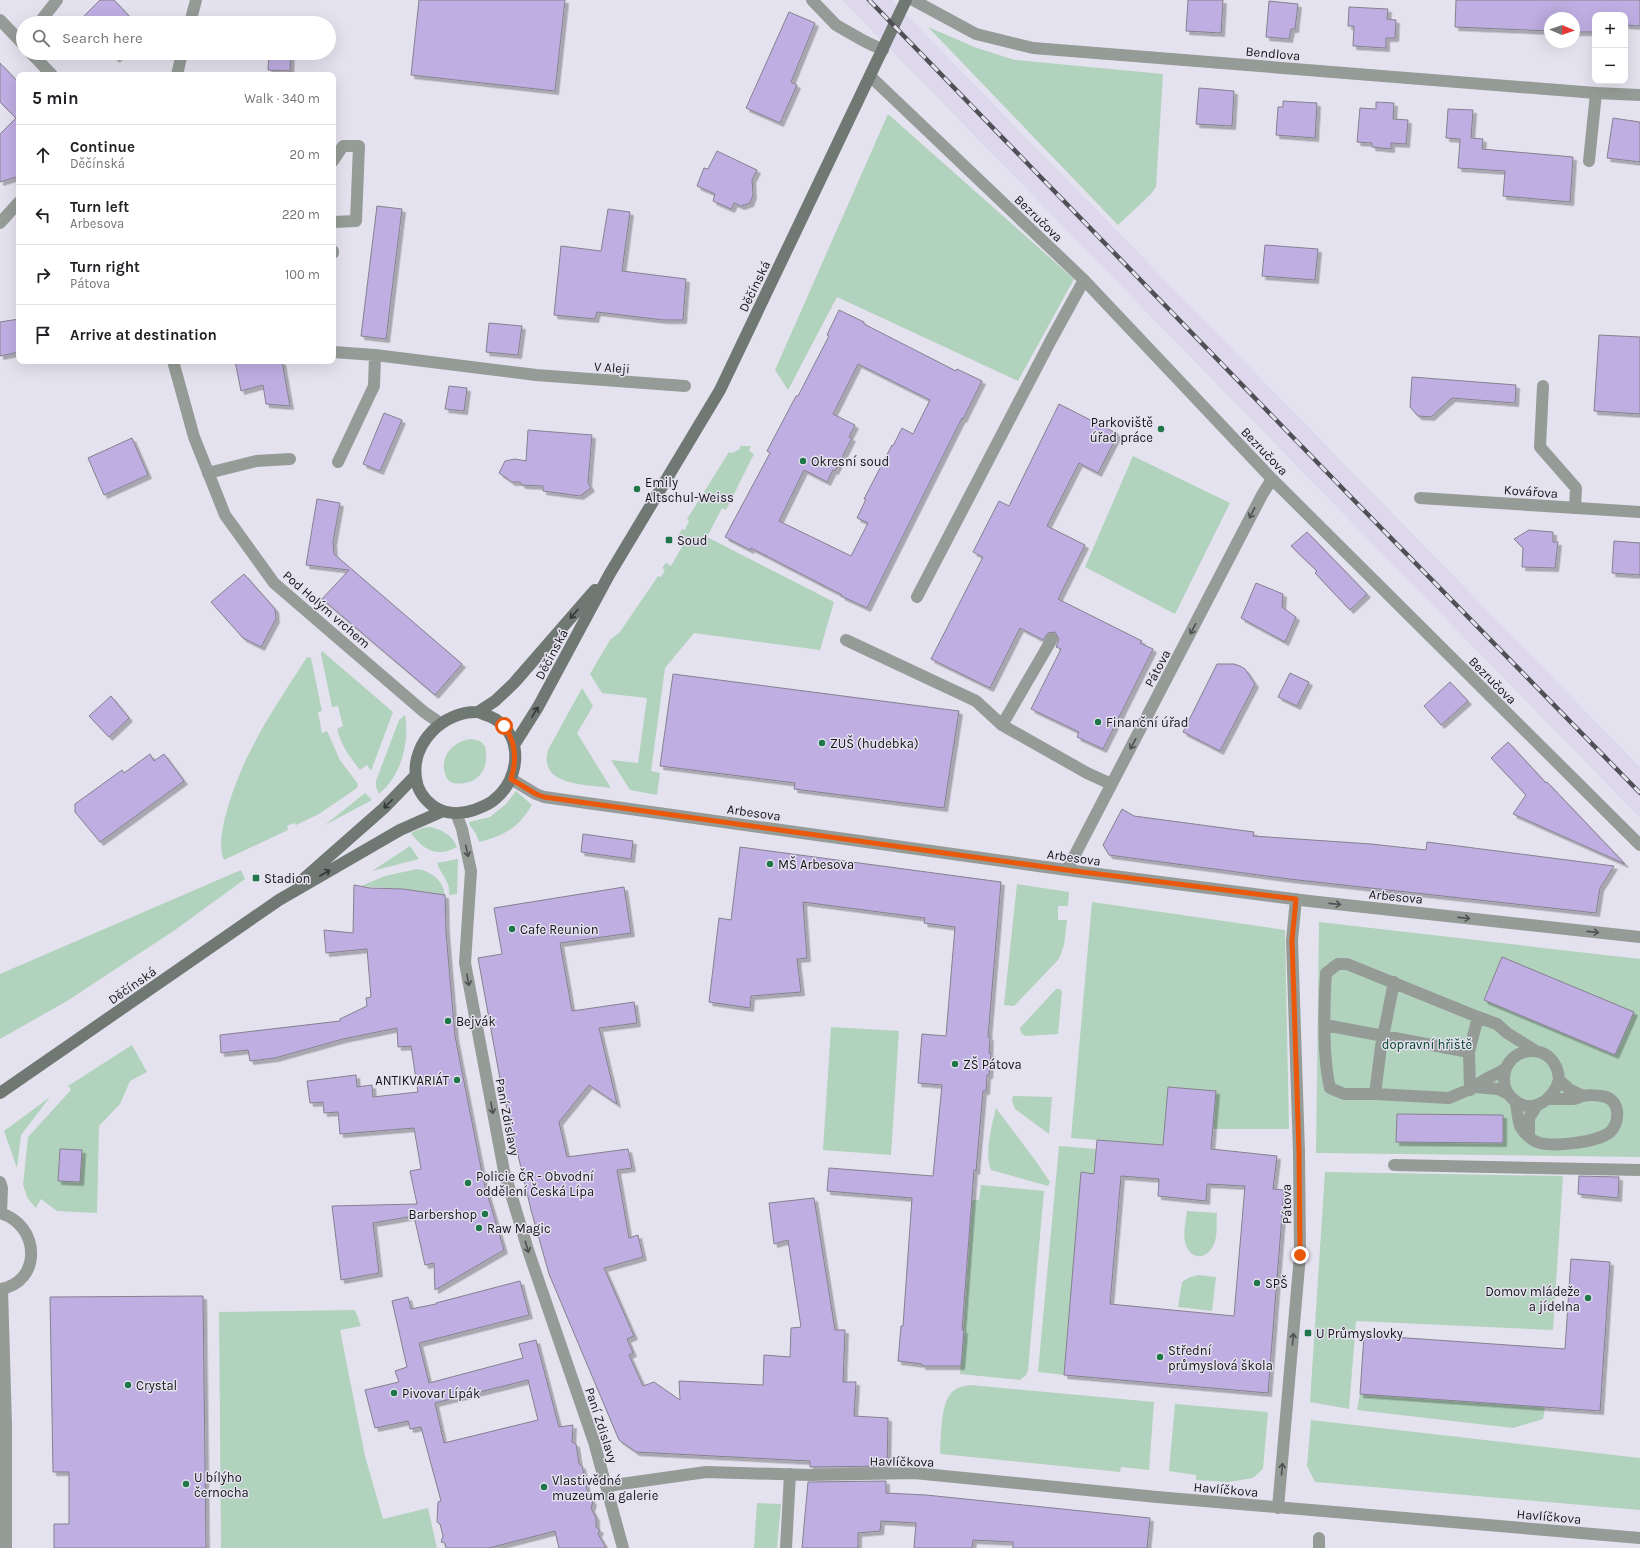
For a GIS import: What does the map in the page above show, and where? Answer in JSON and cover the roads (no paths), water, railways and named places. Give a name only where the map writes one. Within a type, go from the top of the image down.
[{"type":"main road","name":"Děčínská","points":[[514,745],[538,707],[609,574],[720,390],[906,0]]},
{"type":"main road","name":"Děčínská","points":[[279,900],[384,808],[415,776],[415,763],[422,745],[430,733],[440,723],[465,712],[478,712],[495,702],[514,683],[609,574]]},
{"type":"main road","points":[[415,776],[417,784],[425,798],[436,808],[444,811],[456,813],[467,812],[490,803],[501,793],[511,779],[515,761],[514,745],[511,735],[504,726],[494,718],[478,712]]},
{"type":"main road","name":"Děčínská","points":[[0,1092],[279,900],[400,830],[444,811]]},
{"type":"street","points":[[44,16],[57,0]]},
{"type":"street","points":[[192,16],[196,0]]},
{"type":"street","points":[[812,0],[836,25],[883,50]]},
{"type":"street","name":"Bendlova","points":[[913,0],[976,34],[1033,48],[1596,93],[1640,95]]},
{"type":"street","points":[[0,20],[16,36]]},
{"type":"street","points":[[38,60],[49,72]]},
{"type":"street","points":[[178,72],[180,60]]},
{"type":"street","name":"Bezručova","points":[[870,76],[1084,280],[1272,479],[1640,845]]},
{"type":"street","points":[[1589,161],[1596,93]]},
{"type":"street","points":[[336,156],[343,146],[360,146],[356,221],[336,222]]},
{"type":"street","points":[[0,223],[16,205]]},
{"type":"street","points":[[917,597],[1051,340],[1084,280]]},
{"type":"street","name":"V Aleji","points":[[336,352],[375,355],[536,375],[686,386]]},
{"type":"street","points":[[338,462],[374,386],[375,355]]},
{"type":"street","name":"Pod Holým vrchem","points":[[174,364],[194,437],[225,515],[274,583],[424,712],[440,723]]},
{"type":"street","points":[[1543,386],[1540,446],[1576,488],[1574,508]]},
{"type":"street","points":[[208,473],[256,461],[290,459]]},
{"type":"street","name":"Pátova","points":[[1067,870],[1262,495],[1272,479]]},
{"type":"street","name":"Kovářova","points":[[1420,498],[1640,512]]},
{"type":"street","points":[[1002,725],[1052,639]]},
{"type":"street","points":[[846,640],[976,701],[1002,725],[1087,773],[1111,784]]},
{"type":"street","name":"Arbesova","points":[[511,779],[544,797],[1067,870],[1296,899],[1640,937]]},
{"type":"street","name":"Paní Zdislavy","points":[[456,813],[464,836],[471,871],[465,963],[504,1171],[528,1253],[592,1435],[623,1548]]},
{"type":"street","name":"Pátova","points":[[1278,1508],[1300,1255],[1299,1144],[1292,940],[1296,899]]},
{"type":"street","points":[[1536,1051],[1519,1054],[1513,1058],[1505,1069],[1496,1075],[1480,1082],[1472,1089],[1449,1098],[1344,1094],[1330,1088],[1327,1075],[1325,1025],[1326,973],[1338,964],[1347,964],[1497,1024],[1536,1051],[1551,1058],[1556,1064],[1559,1072],[1559,1080],[1557,1088],[1549,1099]]},
{"type":"street","points":[[1375,1094],[1382,1035],[1394,982]]},
{"type":"street","points":[[1472,1089],[1468,1052],[1478,1017]]},
{"type":"street","points":[[1325,1025],[1468,1052]]},
{"type":"street","points":[[1507,1032],[1513,1058]]},
{"type":"street","points":[[1505,1069],[1504,1083],[1512,1098],[1521,1128],[1536,1142],[1554,1145],[1597,1138],[1609,1132],[1615,1124],[1617,1117],[1617,1109],[1614,1102],[1607,1098],[1583,1096],[1569,1089],[1559,1080]]},
{"type":"street","points":[[1472,1089],[1498,1089],[1522,1105],[1537,1105],[1549,1099],[1575,1099],[1583,1096]]},
{"type":"street","points":[[1529,1136],[1529,1118],[1537,1105]]},
{"type":"street","points":[[1394,1165],[1640,1170]]},
{"type":"street","points":[[0,1182],[2,1188],[0,1213],[13,1218],[23,1226],[29,1237],[32,1249],[31,1262],[25,1273],[16,1282],[1,1289],[6,1425],[6,1548]]},
{"type":"street","name":"Havlíčkova","points":[[607,1486],[706,1472],[810,1475],[914,1473],[1278,1508],[1640,1538]]},
{"type":"street","points":[[786,1548],[790,1474]]},
{"type":"railway","points":[[869,0],[1640,793]]},
{"type":"place","name":"Parkoviště úřad práce","points":[[1161,429]]},
{"type":"place","name":"Okresní soud","points":[[803,461]]},
{"type":"place","name":"Emily Altschul-Weiss","points":[[637,489]]},
{"type":"place","name":"Soud","points":[[669,540]]},
{"type":"place","name":"Finanční úřad","points":[[1098,722]]},
{"type":"place","name":"ZUŠ (hudebka)","points":[[822,743]]},
{"type":"place","name":"MŠ Arbesova","points":[[770,864]]},
{"type":"place","name":"Stadion","points":[[256,878]]},
{"type":"place","name":"Cafe Reunion","points":[[512,929]]},
{"type":"place","name":"Bejvák","points":[[448,1021]]},
{"type":"place","name":"ZŠ Pátova","points":[[955,1064]]},
{"type":"place","name":"ANTIKVARIÁT","points":[[457,1080]]},
{"type":"place","name":"Policie ČR - Obvodní oddělení Česká Lípa","points":[[468,1183]]},
{"type":"place","name":"Barbershop","points":[[485,1214]]},
{"type":"place","name":"Raw Magic","points":[[479,1228]]},
{"type":"place","name":"SPŠ","points":[[1257,1283]]},
{"type":"place","name":"Domov mládeže a jídelna","points":[[1588,1298]]},
{"type":"place","name":"U Průmyslovky","points":[[1308,1333]]},
{"type":"place","name":"Střední průmyslová škola","points":[[1160,1357]]},
{"type":"place","name":"Crystal","points":[[128,1385]]},
{"type":"place","name":"Pivovar Lípák","points":[[394,1393]]},
{"type":"place","name":"U bílýho černocha","points":[[186,1484]]},
{"type":"place","name":"Vlastivědné muzeum a galerie","points":[[544,1487]]},
{"type":"park label","name":"dopravní hřiště","points":[[1427,1044]]}]
